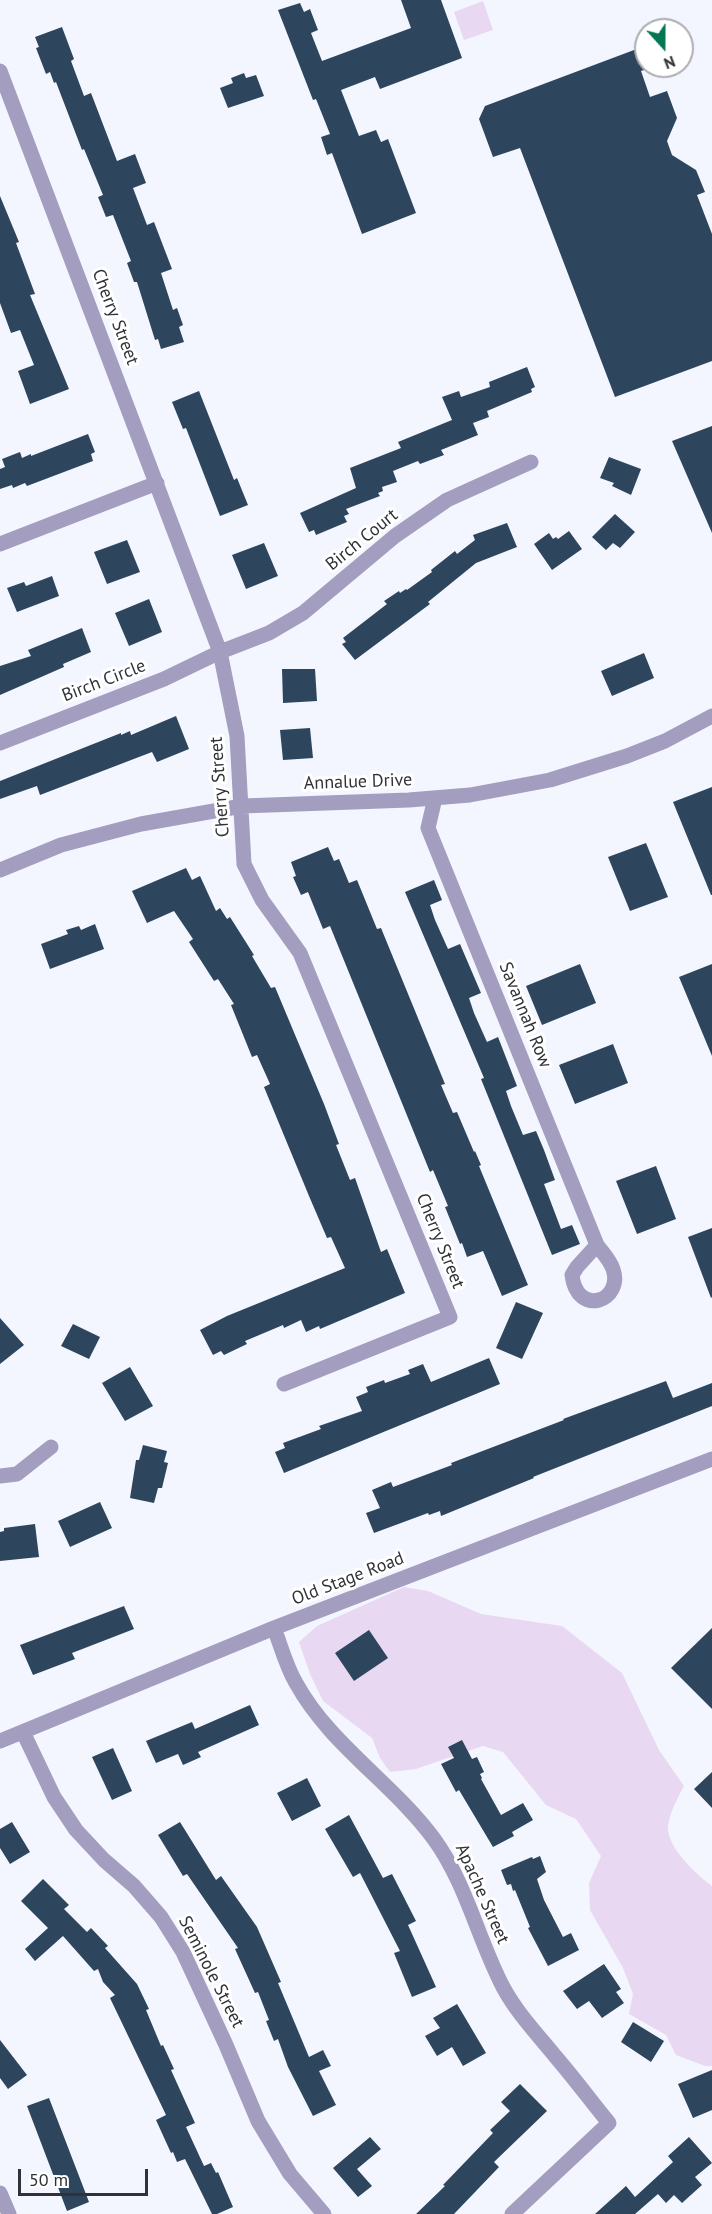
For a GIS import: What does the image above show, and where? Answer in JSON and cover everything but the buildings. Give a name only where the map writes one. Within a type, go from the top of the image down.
[{"type":"street","name":"Cherry Street","points":[[0,71],[220,652],[237,736],[244,864],[262,900],[300,953],[450,1317],[284,1384]]},
{"type":"street","name":"Birch Court","points":[[220,652],[269,633],[303,613],[395,536],[447,500],[531,462]]},
{"type":"street","points":[[0,544],[157,483]]},
{"type":"street","name":"Birch Circle","points":[[0,743],[164,679],[220,652]]},
{"type":"street","name":"Annalue Drive","points":[[0,870],[62,845],[141,824],[242,806],[435,798],[470,795],[550,780],[627,756],[665,741],[712,716]]},
{"type":"street","name":"Savannah Row","points":[[435,798],[428,828],[597,1245]]},
{"type":"street","points":[[0,1476],[17,1474],[51,1447]]},
{"type":"street","name":"Old Stage Road","points":[[0,1741],[274,1628],[712,1459]]},
{"type":"street","name":"Apache Street","points":[[274,1628],[296,1683],[321,1718],[348,1750],[409,1808],[435,1840],[456,1875],[486,1952],[504,1989],[528,2024],[609,2123],[512,2214]]},
{"type":"street","name":"Seminole Street","points":[[22,1732],[54,1797],[76,1830],[104,1860],[134,1886],[161,1917],[183,1952],[226,2044],[258,2121],[290,2174],[324,2214]]},
{"type":"street","points":[[0,2193],[9,2214]]},
{"type":"shaded area","points":[[483,1],[493,30],[464,40],[454,12]]},
{"type":"shaded area","points":[[404,1587],[428,1591],[481,1614],[562,1626],[622,1673],[659,1750],[684,1786],[669,1820],[670,1839],[685,1862],[712,1886],[712,2066],[705,2066],[676,2055],[666,2035],[629,2014],[633,1994],[623,1968],[590,1910],[589,1883],[601,1856],[576,1819],[546,1805],[503,1752],[483,1746],[416,1769],[390,1772],[380,1758],[372,1738],[323,1701],[310,1674],[299,1642],[317,1626]]}]
